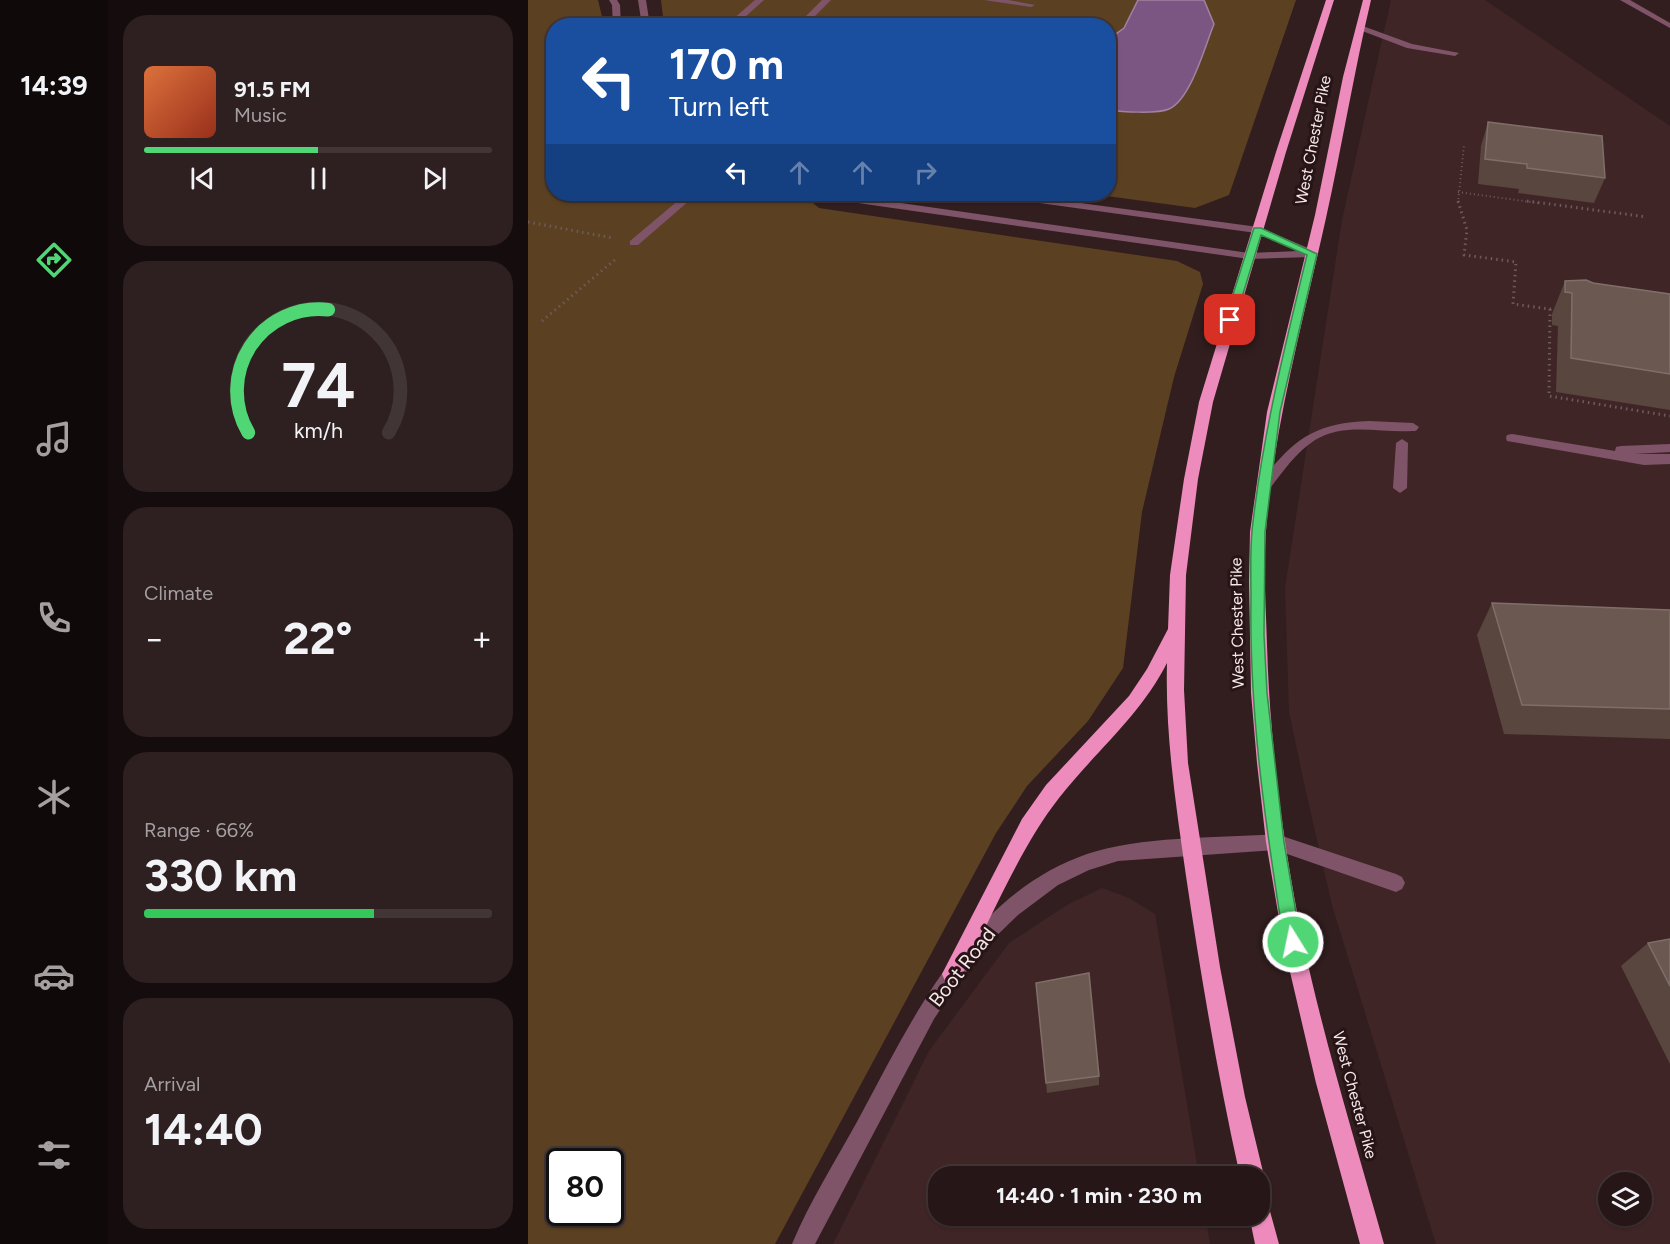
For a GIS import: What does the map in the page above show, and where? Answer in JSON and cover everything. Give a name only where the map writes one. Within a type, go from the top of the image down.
[{"type":"highway","name":"West Chester Pike","points":[[1250,1166],[1234,1098],[1190,848],[1179,763],[1175,690],[1176,630],[1184,525],[1198,438],[1217,362],[1330,0]]},
{"type":"highway","name":"West Chester Pike","points":[[1367,0],[1348,77],[1312,254],[1274,412],[1258,532],[1257,635],[1264,740],[1276,842],[1293,942],[1324,1072],[1372,1244]]},
{"type":"highway","points":[[952,974],[1029,825],[1053,791],[1135,701],[1153,674],[1176,630]]},
{"type":"highway","points":[[1263,1226],[1267,1244]]},
{"type":"street","points":[[613,0],[616,5],[617,18]]},
{"type":"street","points":[[642,0],[645,18]]},
{"type":"street","points":[[739,18],[760,0]]},
{"type":"street","points":[[808,18],[827,0]]},
{"type":"street","points":[[988,0],[1031,5]]},
{"type":"street","points":[[1624,0],[1670,26]]},
{"type":"street","points":[[1360,27],[1410,46],[1455,53]]},
{"type":"street","points":[[634,243],[684,201]]},
{"type":"street","points":[[865,201],[1249,256],[1312,254]]},
{"type":"street","points":[[1048,201],[1258,230],[1312,254]]},
{"type":"street","points":[[1263,488],[1301,443],[1323,432],[1358,425],[1413,426]]},
{"type":"street","points":[[1512,438],[1644,460],[1670,459]]},
{"type":"street","points":[[1400,488],[1402,443]]},
{"type":"street","points":[[1600,452],[1670,448]]},
{"type":"street","points":[[1276,842],[1396,883]]},
{"type":"street","name":"Boot Road","points":[[803,1244],[927,1012],[952,974],[980,939],[1012,909],[1052,879],[1086,863],[1118,853],[1276,842]]},
{"type":"path","points":[[1464,145],[1458,192],[1458,204],[1467,230],[1464,255],[1516,262],[1513,304],[1561,310]]},
{"type":"path","points":[[1458,192],[1647,217]]},
{"type":"path","points":[[528,222],[634,243]]},
{"type":"path","points":[[542,321],[634,243]]},
{"type":"path","points":[[1550,309],[1549,396],[1670,416]]},
{"type":"shaded area","points":[[528,0],[598,0],[602,18],[546,18],[546,201],[810,201],[819,208],[1177,261],[1200,272],[1203,284],[1174,377],[1142,512],[1123,668],[1088,721],[1027,786],[996,833],[775,1244],[528,1244]]},
{"type":"shaded area","points":[[661,0],[1296,0],[1229,195],[1195,208],[1116,197],[1116,18],[663,18]]},
{"type":"shaded area","points":[[1138,0],[1204,0],[1214,24],[1191,84],[1177,103],[1169,109],[1157,112],[1116,111],[1116,34],[1124,28]]},
{"type":"shaded area","points":[[1391,0],[1485,0],[1670,126],[1670,1244],[1436,1244],[1332,905],[1289,712],[1285,588],[1342,220]]},
{"type":"shaded area","points":[[1102,888],[1129,898],[1155,914],[1197,1166],[928,1166],[928,1226],[1207,1226],[1210,1244],[833,1244],[929,1051],[1009,943],[1067,905]]},
{"type":"building","points":[[1488,122],[1602,136],[1605,178],[1527,168],[1527,164],[1485,159]]},
{"type":"building","points":[[1586,280],[1593,283],[1670,294],[1670,374],[1571,358],[1572,293],[1565,292],[1565,281]]},
{"type":"building","points":[[1492,603],[1670,610],[1670,709],[1522,705]]},
{"type":"building","points":[[1670,939],[1670,986],[1648,943]]},
{"type":"building","points":[[1089,973],[1099,1076],[1046,1083],[1036,983]]},
{"type":"route","points":[[1230,320],[1258,230],[1312,254],[1274,412],[1258,532],[1257,635],[1260,693],[1276,842],[1293,942]]}]
